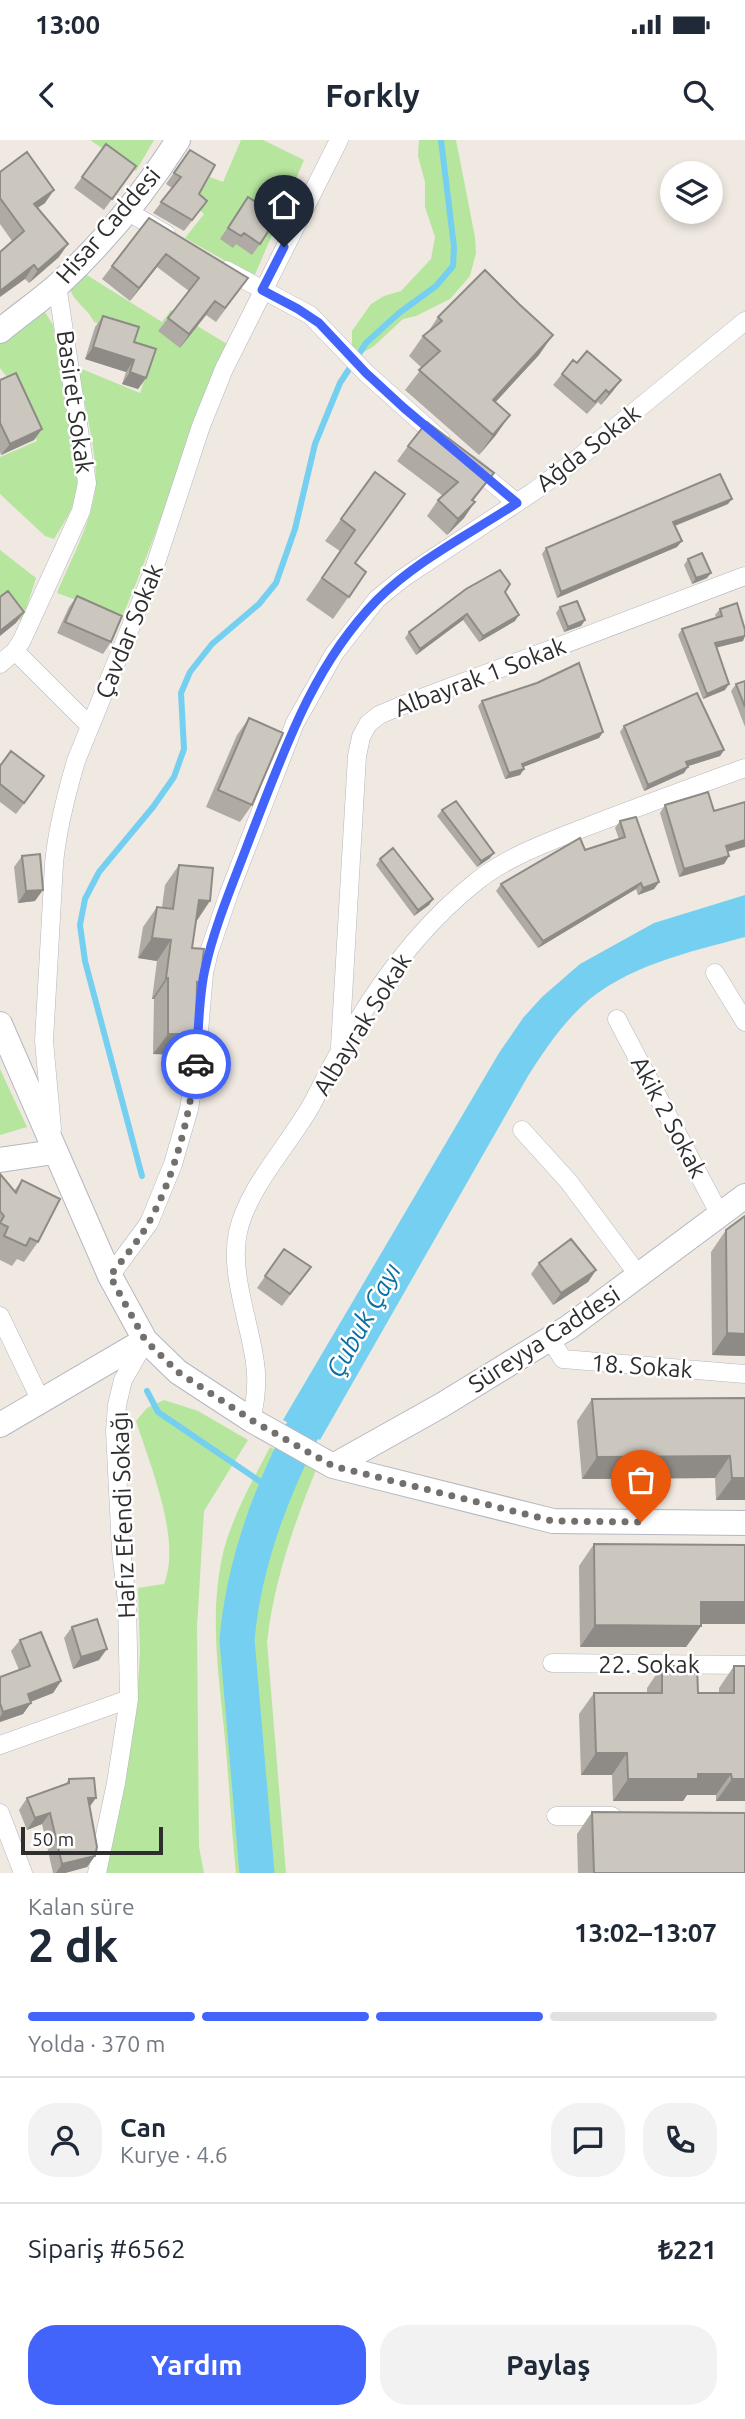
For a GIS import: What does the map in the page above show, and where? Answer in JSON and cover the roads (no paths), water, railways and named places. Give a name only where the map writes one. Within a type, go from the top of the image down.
[{"type":"street","name":"Hisar Caddesi","points":[[0,331],[85,259],[127,211],[178,140]]},
{"type":"street","name":"Çavdar Sokak","points":[[54,1152],[44,1041],[56,840],[68,790],[90,726],[153,572],[201,426],[262,290],[339,140]]},
{"type":"street","points":[[127,211],[183,244]]},
{"type":"street","points":[[217,264],[310,315],[404,408],[517,503]]},
{"type":"street","name":"Basiret Sokak","points":[[0,664],[15,651],[22,640],[81,511],[87,483],[57,285]]},
{"type":"street","name":"Ağda Sokak","points":[[110,1276],[149,1223],[173,1164],[189,1110],[196,1067],[204,973],[209,952],[295,723],[334,654],[377,599],[432,557],[517,503],[572,463],[745,321]]},
{"type":"street","name":"Albayrak 1 Sokak","points":[[340,1051],[354,781],[361,737],[369,724],[379,715],[398,706],[745,576]]},
{"type":"street","points":[[15,651],[90,726]]},
{"type":"street","name":"Albayrak Sokak","points":[[252,1421],[257,1395],[255,1363],[240,1288],[236,1250],[238,1232],[254,1193],[312,1105],[340,1051],[375,995],[415,941],[478,881],[494,870],[544,844],[745,768]]},
{"type":"street","points":[[715,973],[745,1022]]},
{"type":"street","name":"Akik 2 Sokak","points":[[617,1020],[720,1215]]},
{"type":"street","points":[[0,1024],[110,1276],[145,1340],[178,1372],[252,1421],[332,1465],[553,1521],[745,1522]]},
{"type":"street","points":[[522,1130],[569,1182],[639,1276]]},
{"type":"street","points":[[0,1160],[54,1152]]},
{"type":"street","name":"Süreyya Caddesi","points":[[332,1465],[442,1405],[550,1339],[745,1196]]},
{"type":"street","points":[[0,1316],[41,1401]]},
{"type":"street","name":"18. Sokak","points":[[550,1339],[563,1359],[745,1374]]},
{"type":"street","points":[[0,1425],[145,1340]]},
{"type":"street","name":"Hafız Efendi Sokağı","points":[[97,1873],[116,1783],[129,1699],[127,1602],[121,1550],[115,1431],[117,1405],[123,1380],[145,1340]]},
{"type":"street","name":"22. Sokak","points":[[552,1663],[745,1665]]},
{"type":"street","points":[[0,1745],[129,1699]]},
{"type":"street","points":[[0,1813],[23,1873]]},
{"type":"street","points":[[556,1816],[624,1816]]},
{"type":"water","points":[[745,895],[745,937],[680,955],[637,971],[598,993],[566,1023],[528,1076],[320,1440],[283,1420],[499,1053],[523,1018],[542,997],[580,964],[654,923]]},
{"type":"waterway","points":[[142,1176],[85,961],[80,925],[85,899],[99,872],[153,807],[174,777],[184,749],[181,693],[190,672],[212,644],[259,604],[276,583],[295,529],[315,444],[340,383],[366,343],[399,313],[436,286],[453,266],[454,247],[441,140]]},
{"type":"waterway","name":"Çubuk Çayı","points":[[257,1873],[237,1640],[241,1606],[248,1573],[268,1509],[294,1447],[325,1387]]},
{"type":"waterway","points":[[147,1391],[158,1412],[274,1491]]}]
